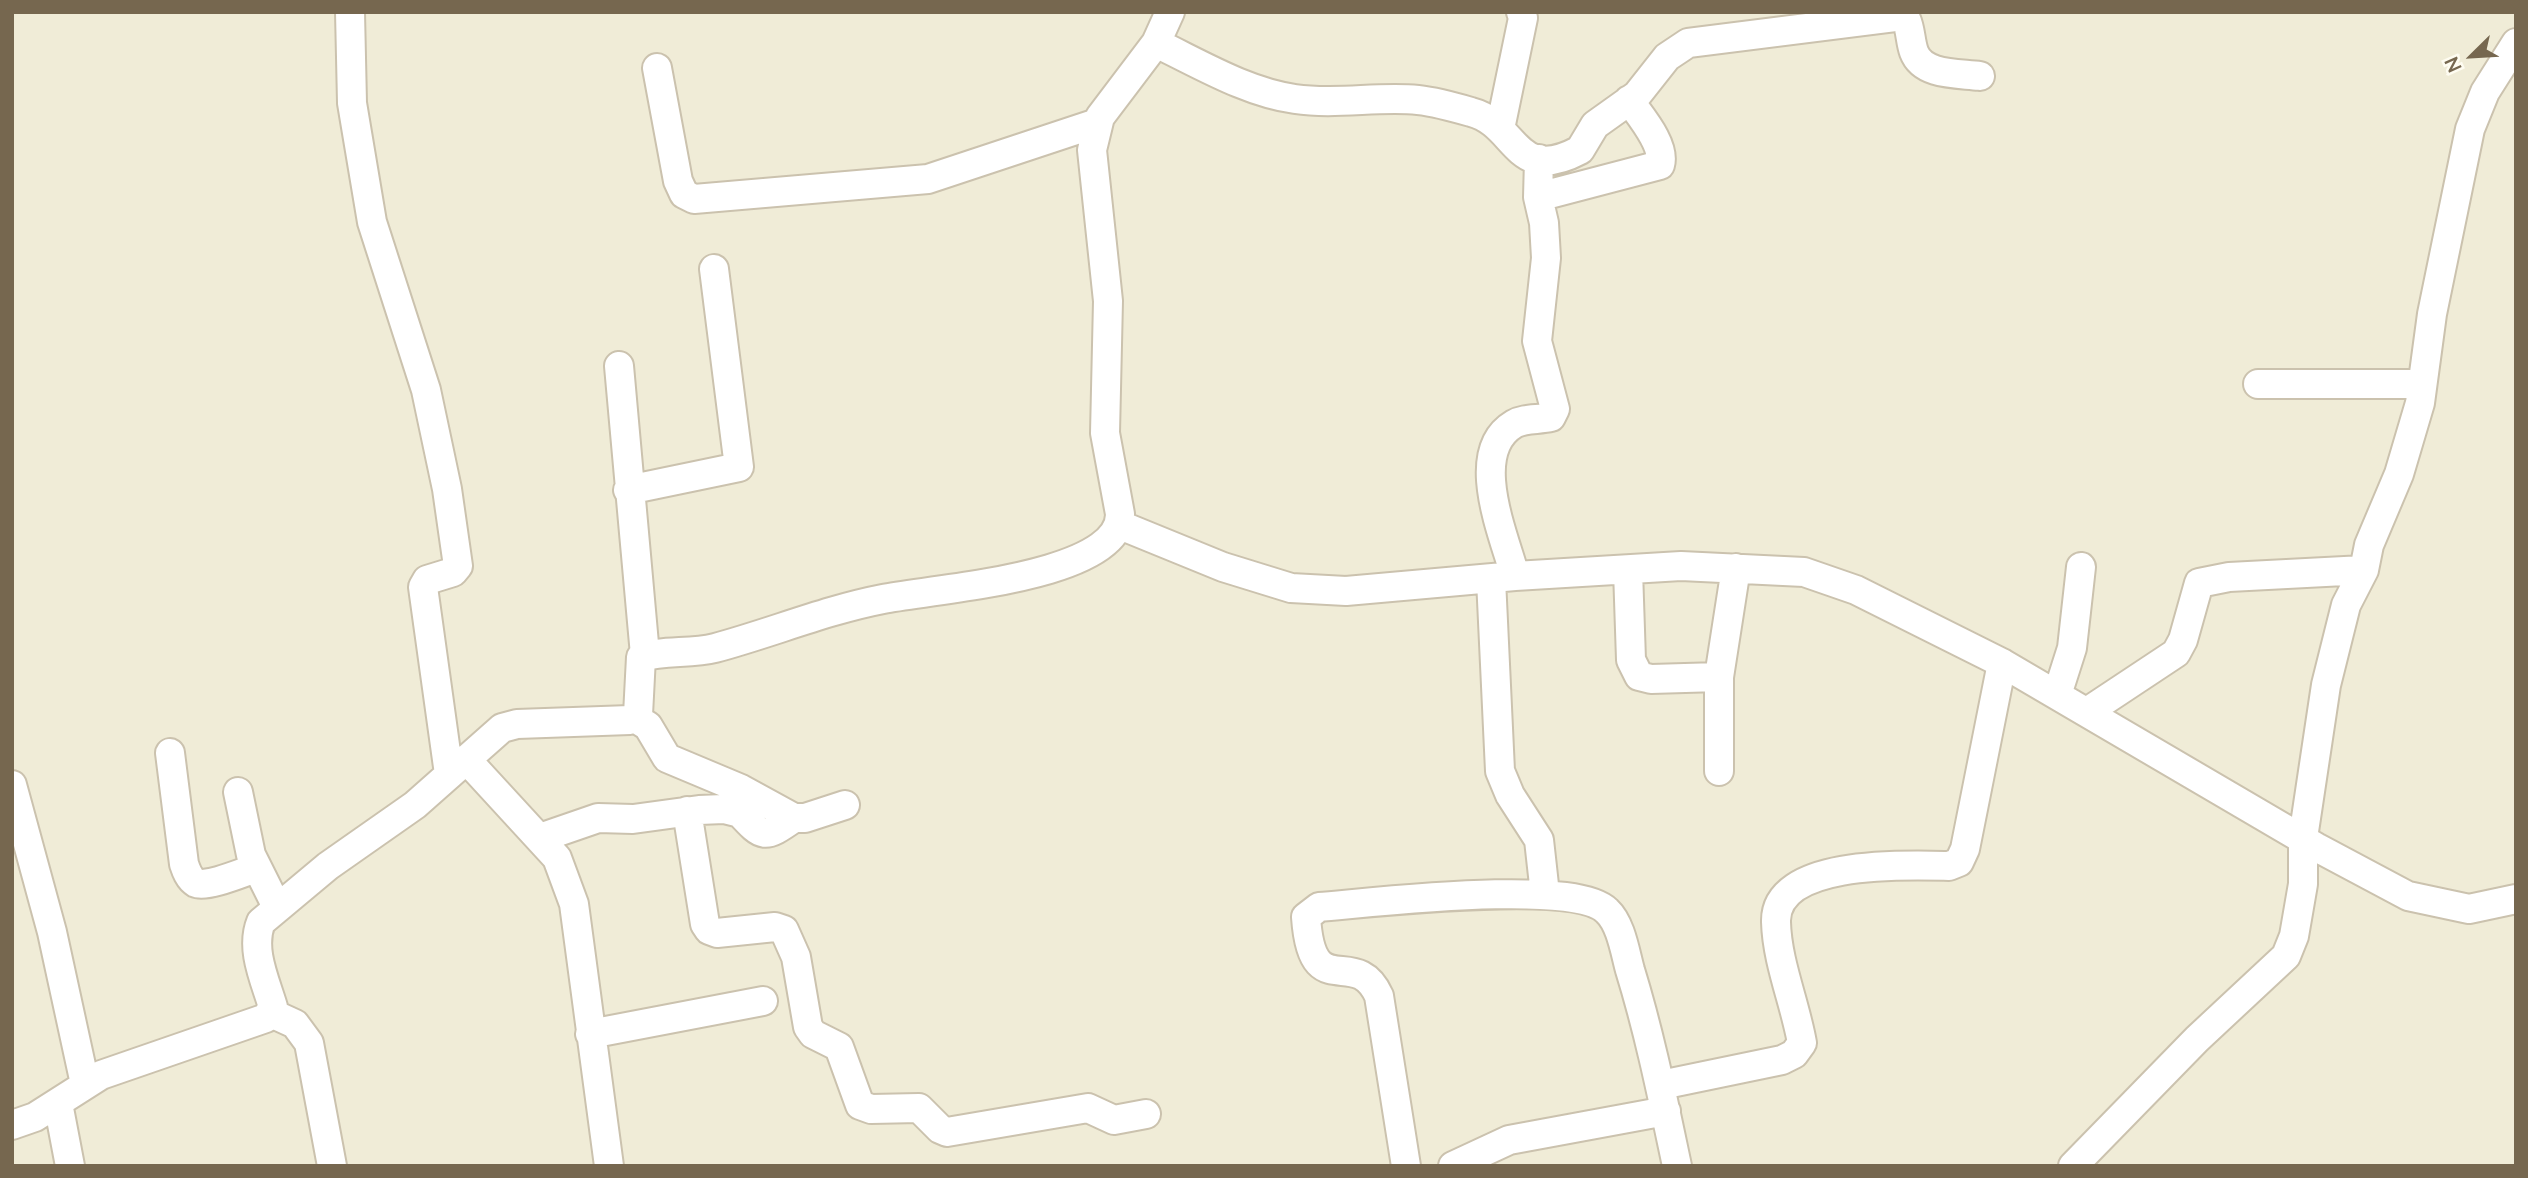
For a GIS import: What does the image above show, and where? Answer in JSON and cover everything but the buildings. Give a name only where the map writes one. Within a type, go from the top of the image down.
[{"type":"street","points":[[350,12],[352,103],[367,195],[380,253],[426,390],[447,489],[458,566],[453,572],[427,580],[423,587],[457,766],[540,838],[557,858],[574,904],[609,1166]]},
{"type":"street","points":[[635,718],[638,715],[638,661],[645,655],[703,651],[881,599],[1035,574],[1098,549],[1115,535],[1120,525],[1105,433],[1109,339],[1092,150],[1097,122],[1156,43],[1170,12]]},
{"type":"street","points":[[1500,129],[1523,18],[1521,12]]},
{"type":"street","points":[[1156,43],[1235,80],[1293,99],[1417,100],[1475,113],[1500,129],[1518,151],[1539,159],[1550,159],[1580,150],[1595,125],[1643,88],[1667,57],[1688,43],[1895,17],[1906,19],[1915,55],[1920,63],[1930,69],[1980,76]]},
{"type":"street","points":[[2073,1166],[2197,1039],[2286,956],[2294,936],[2303,884],[2318,847],[2326,685],[2346,605],[2364,570],[2370,545],[2399,474],[2422,384],[2432,314],[2470,128],[2484,92],[2516,43]]},
{"type":"street","points":[[657,68],[678,181],[684,194],[694,199],[928,179],[1097,122]]},
{"type":"street","points":[[1538,197],[1660,165],[1662,160],[1650,130],[1629,100]]},
{"type":"street","points":[[1539,159],[1538,197],[1544,223],[1546,258],[1537,341],[1555,409],[1551,417],[1520,421],[1506,430],[1496,442],[1489,466],[1503,578],[1500,771],[1510,795],[1539,840],[1545,894]]},
{"type":"street","points":[[628,490],[739,467],[714,269]]},
{"type":"street","points":[[619,366],[628,490],[645,655]]},
{"type":"street","points":[[2258,384],[2422,384]]},
{"type":"street","points":[[1120,525],[1223,566],[1291,588],[1346,591],[1681,566],[1804,572],[1856,590],[2002,663],[2318,847],[2408,896],[2469,909],[2516,900]]},
{"type":"street","points":[[2057,695],[2072,648],[2081,567]]},
{"type":"street","points":[[1718,771],[1719,677],[1736,568]]},
{"type":"street","points":[[1628,570],[1631,660],[1639,676],[1651,679],[1719,677]]},
{"type":"street","points":[[2087,712],[2176,653],[2183,640],[2193,594],[2199,583],[2229,577],[2364,570]]},
{"type":"street","points":[[1453,1166],[1509,1140],[1663,1098],[1794,1054],[1802,1043],[1776,920],[1788,892],[1809,878],[1852,869],[1949,866],[1959,862],[1965,849],[2002,663]]},
{"type":"street","points":[[12,1125],[58,1103],[85,1084],[140,1060],[257,1022],[271,1013],[273,1007],[256,948],[256,935],[261,922],[277,907],[415,805],[487,738],[517,724],[635,718],[648,726],[667,758],[741,789],[793,818],[805,818],[845,806]]},
{"type":"street","points":[[170,753],[184,864],[189,876],[195,883],[204,885],[256,868]]},
{"type":"street","points":[[12,785],[52,932],[85,1084]]},
{"type":"street","points":[[238,792],[244,836],[256,868],[277,907]]},
{"type":"street","points":[[540,838],[598,818],[633,819],[724,809],[740,813],[752,829],[761,834],[771,833],[793,818]]},
{"type":"street","points":[[687,811],[705,924],[717,933],[775,927],[784,930],[796,957],[808,1027],[813,1034],[839,1047],[860,1105],[871,1109],[919,1108],[940,1129],[947,1132],[1088,1108],[1114,1120],[1146,1114]]},
{"type":"street","points":[[1406,1166],[1379,996],[1373,982],[1363,974],[1328,970],[1318,965],[1312,953],[1306,917],[1319,907],[1545,894],[1593,903],[1607,910],[1616,925],[1653,1047],[1677,1166]]},
{"type":"street","points":[[590,1034],[763,1001]]},
{"type":"street","points":[[271,1013],[295,1024],[309,1043],[332,1166]]},
{"type":"street","points":[[58,1103],[70,1166]]},
{"type":"shaded area","points":[[12,12],[2516,12],[2516,1166],[12,1166]]}]
